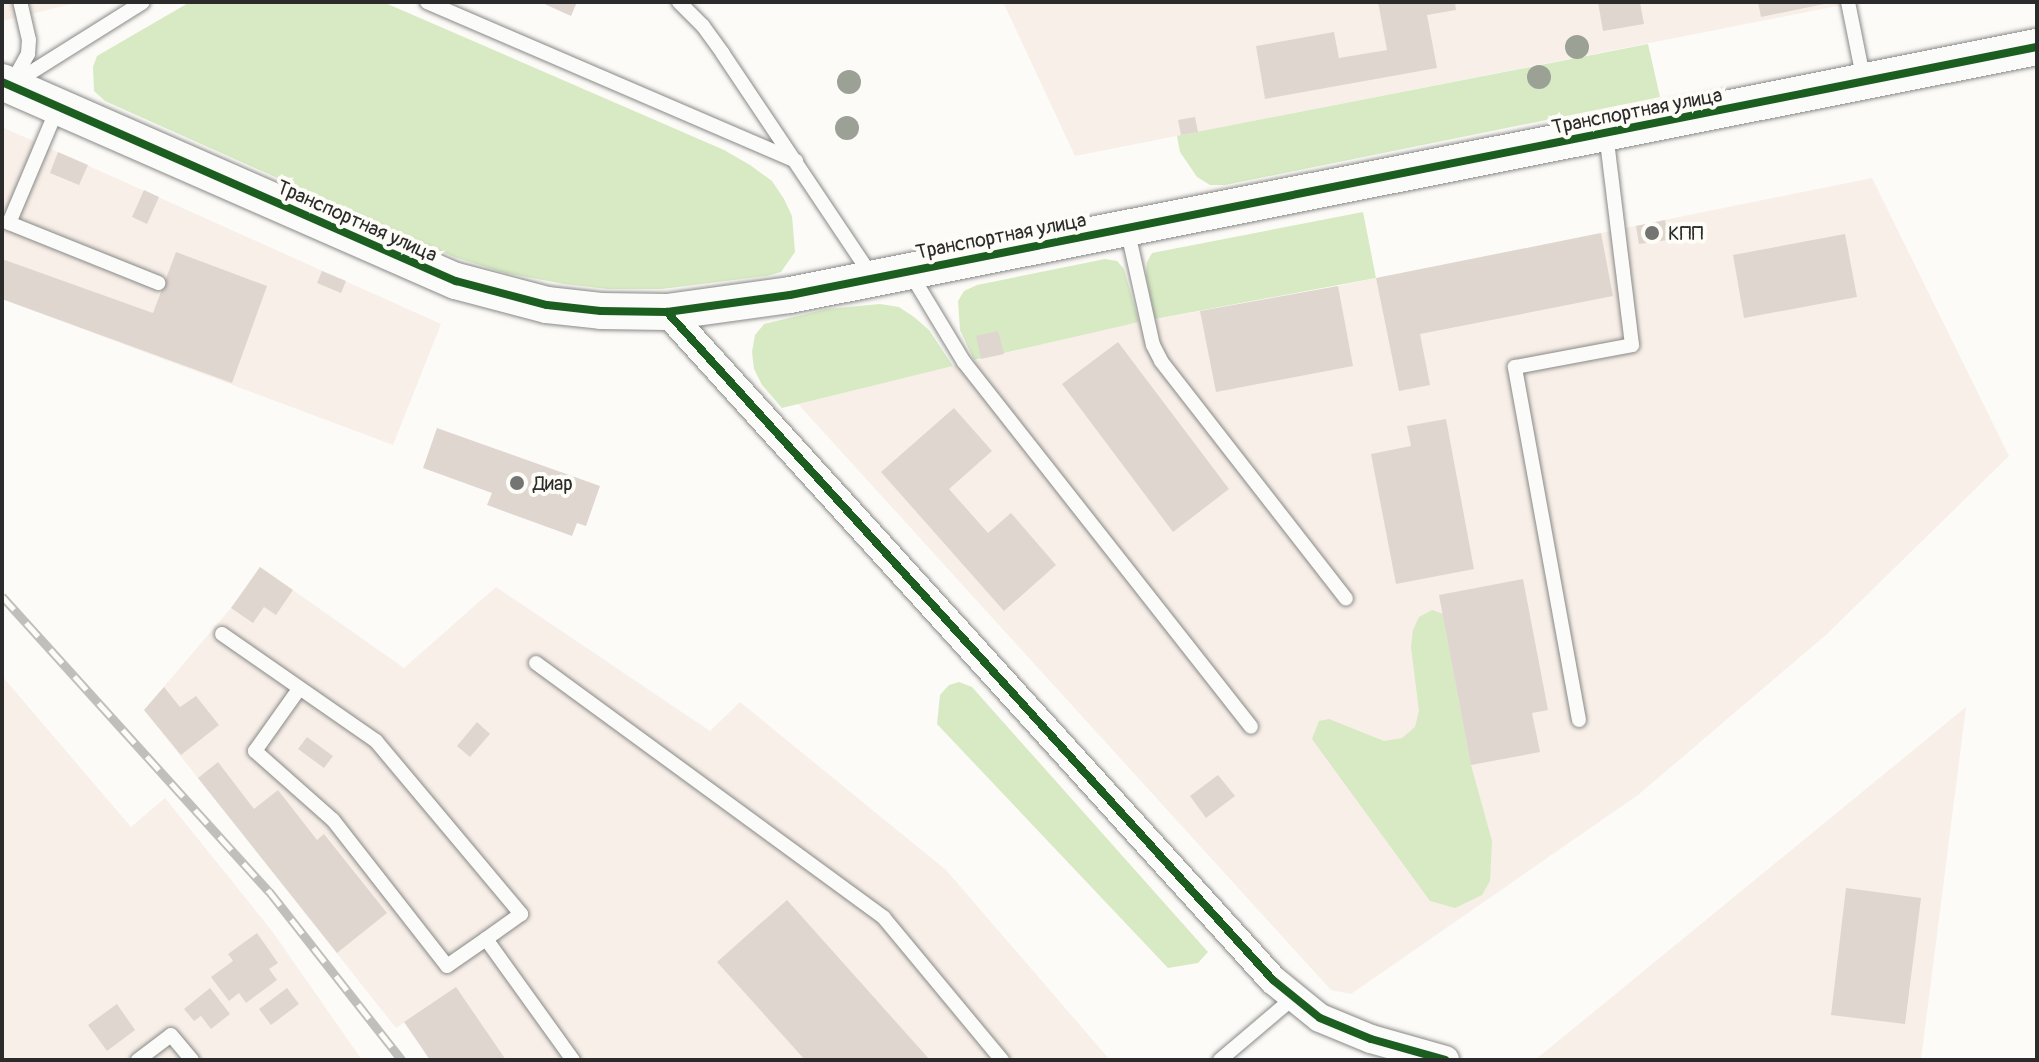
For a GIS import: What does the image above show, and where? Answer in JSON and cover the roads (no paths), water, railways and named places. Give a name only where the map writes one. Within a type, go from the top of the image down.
[{"type":"street","name":"Транспортная улица","points":[[6,84],[456,281],[547,305],[601,311],[667,312],[725,307],[2037,47]]},
{"type":"street","points":[[667,312],[1246,952],[1293,998],[1320,1018],[1347,1030],[1445,1060]]},
{"type":"lane","points":[[6,84],[28,54],[29,40],[20,2]]},
{"type":"lane","points":[[6,84],[143,2]]},
{"type":"lane","points":[[427,2],[796,161]]},
{"type":"lane","points":[[464,18],[470,2]]},
{"type":"lane","points":[[679,2],[710,35],[873,278]]},
{"type":"lane","points":[[1848,2],[1864,82]]},
{"type":"lane","points":[[58,107],[9,223],[158,283]]},
{"type":"lane","points":[[1579,720],[1515,367],[1632,345],[1606,133]]},
{"type":"lane","points":[[1127,228],[1153,345],[1161,361],[1346,599]]},
{"type":"lane","points":[[909,271],[964,362],[1251,727]]},
{"type":"lane","points":[[222,634],[376,741],[521,914],[447,966],[333,820],[255,751],[299,689]]},
{"type":"lane","points":[[536,663],[884,918],[1002,1060]]},
{"type":"lane","points":[[486,939],[573,1060]]},
{"type":"lane","points":[[1220,1060],[1293,998]]},
{"type":"lane","points":[[138,1060],[171,1035],[192,1060]]},
{"type":"railway","points":[[2,596],[269,891],[402,1060]]},
{"type":"place","name":"КПП","points":[[1652,233]]},
{"type":"place","name":"Диар","points":[[517,483]]}]
